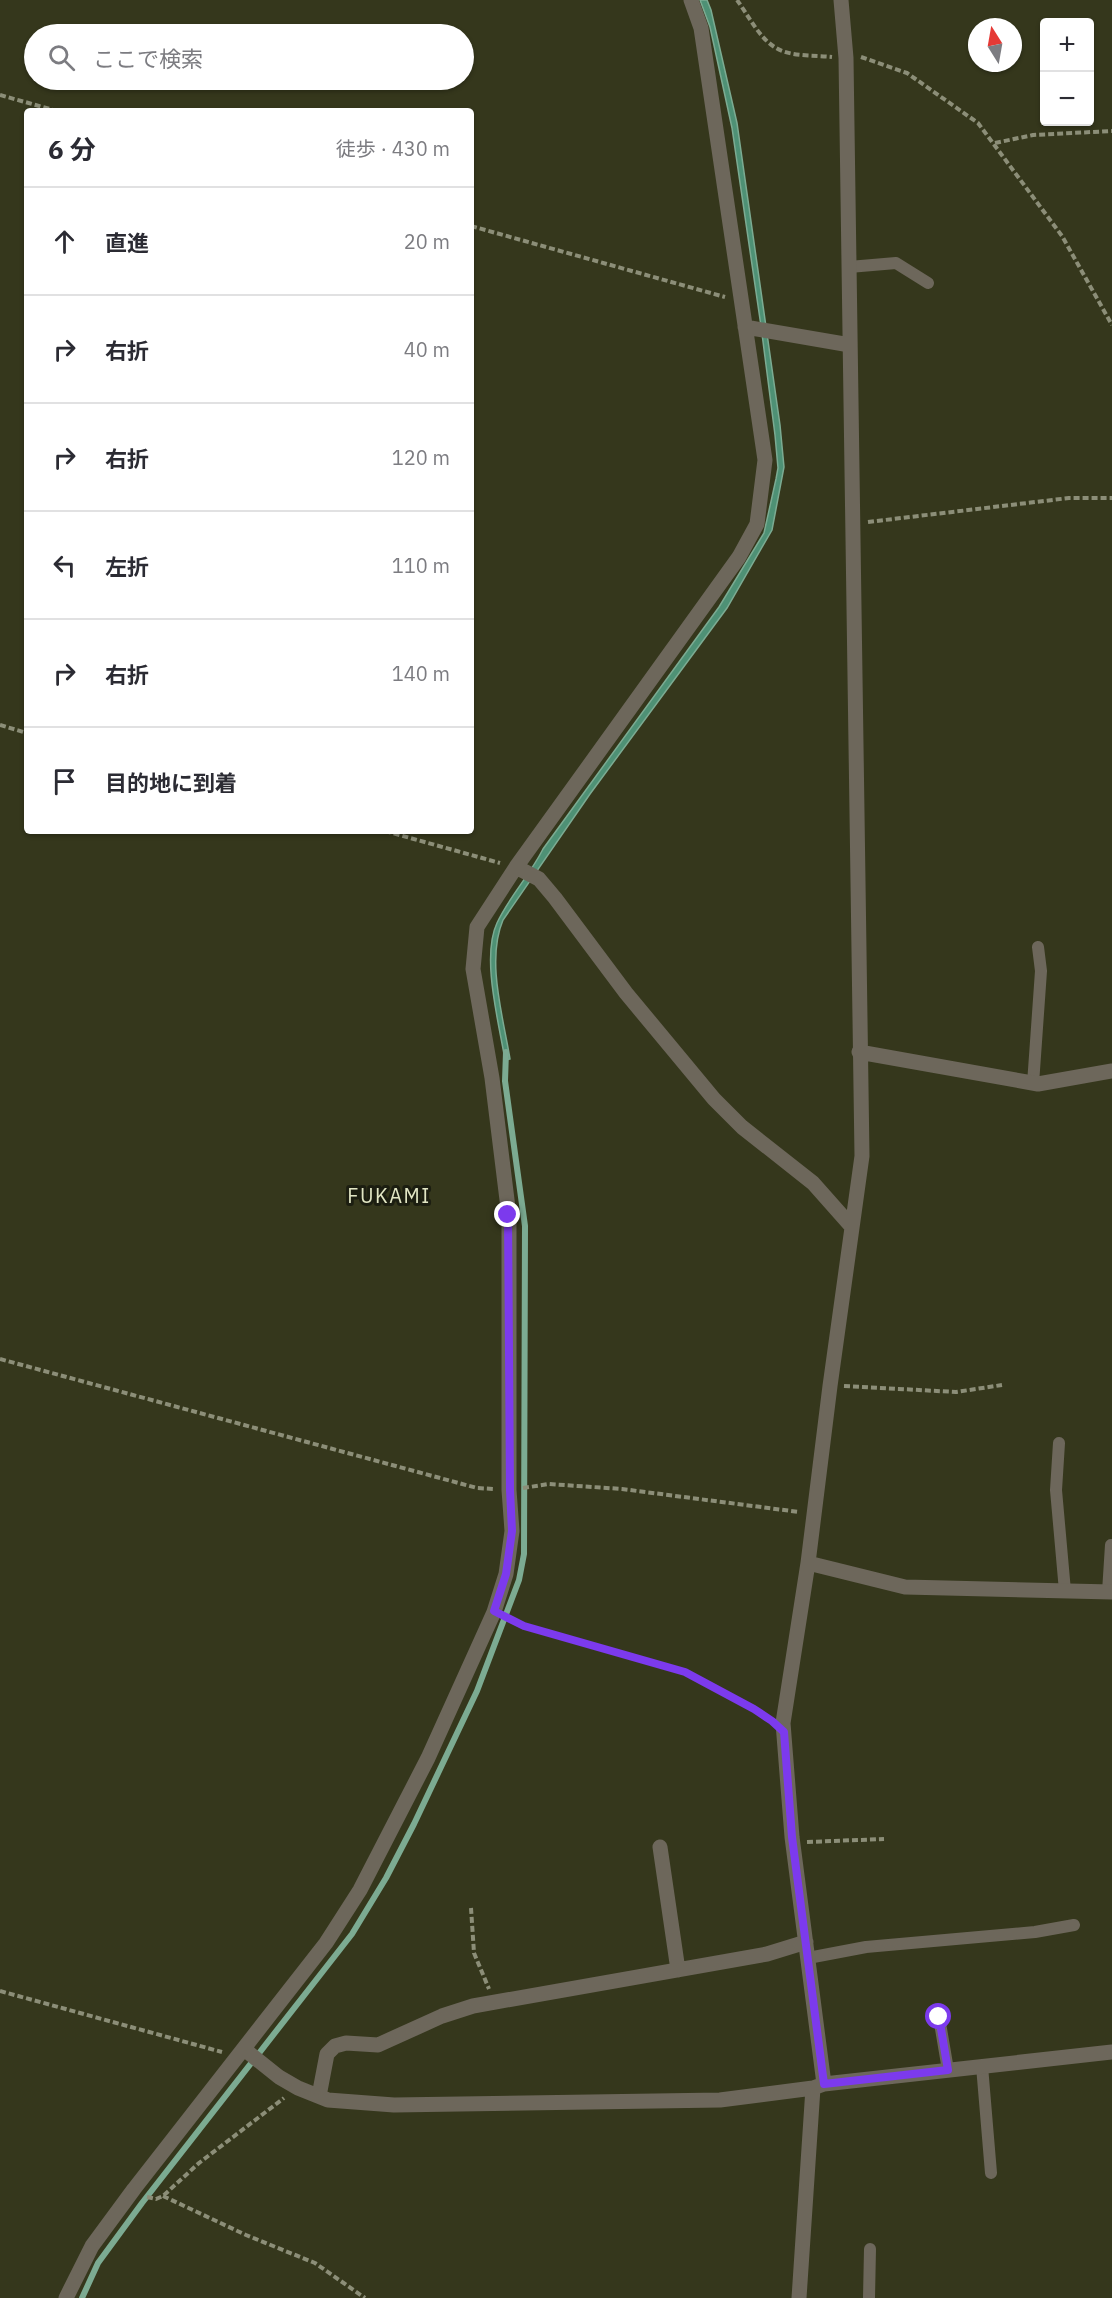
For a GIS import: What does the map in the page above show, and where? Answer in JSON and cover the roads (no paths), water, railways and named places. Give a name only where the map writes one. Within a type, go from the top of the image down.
[{"type":"street","points":[[66,2298],[92,2246],[326,1943],[360,1890],[428,1758],[494,1611],[506,1574],[512,1531],[508,1215],[492,1078],[473,969],[477,927],[516,867],[739,557],[757,524],[765,460],[701,28],[691,0]]},
{"type":"street","points":[[799,2298],[818,2086],[807,1950],[792,1842],[783,1723],[808,1563],[812,1514],[862,1156],[846,55],[841,0]]},
{"type":"street","points":[[745,327],[850,345]]},
{"type":"street","points":[[516,867],[539,879],[626,993],[714,1099],[742,1127],[813,1183],[852,1227]]},
{"type":"street","points":[[860,1052],[1033,1084],[1112,1071]]},
{"type":"street","points":[[808,1563],[904,1587],[1110,1592]]},
{"type":"street","points":[[660,1847],[678,1970]]},
{"type":"street","points":[[319,2096],[327,2054],[335,2046],[346,2043],[378,2045],[442,2016],[473,2006],[767,1954],[807,1950]]},
{"type":"street","points":[[241,2052],[298,2088],[328,2100],[394,2105],[720,2100],[948,2070],[1112,2052]]},
{"type":"lane","points":[[849,267],[896,263],[928,283]]},
{"type":"lane","points":[[1033,1084],[1041,970],[1038,947]]},
{"type":"lane","points":[[1059,1443],[1056,1491],[1065,1591]]},
{"type":"lane","points":[[1110,1592],[1111,1545]]},
{"type":"lane","points":[[807,1950],[1035,1932],[1074,1925]]},
{"type":"lane","points":[[939,2017],[948,2070]]},
{"type":"lane","points":[[982,2066],[991,2173]]},
{"type":"lane","points":[[869,2298],[870,2249]]},
{"type":"waterway","points":[[82,2298],[98,2263],[142,2203],[352,1934],[386,1878],[414,1824],[477,1691],[519,1580],[524,1554],[525,1226],[505,1081],[506,1052]]},
{"type":"district","name":"FUKAMI","points":[[389,1196]]}]
